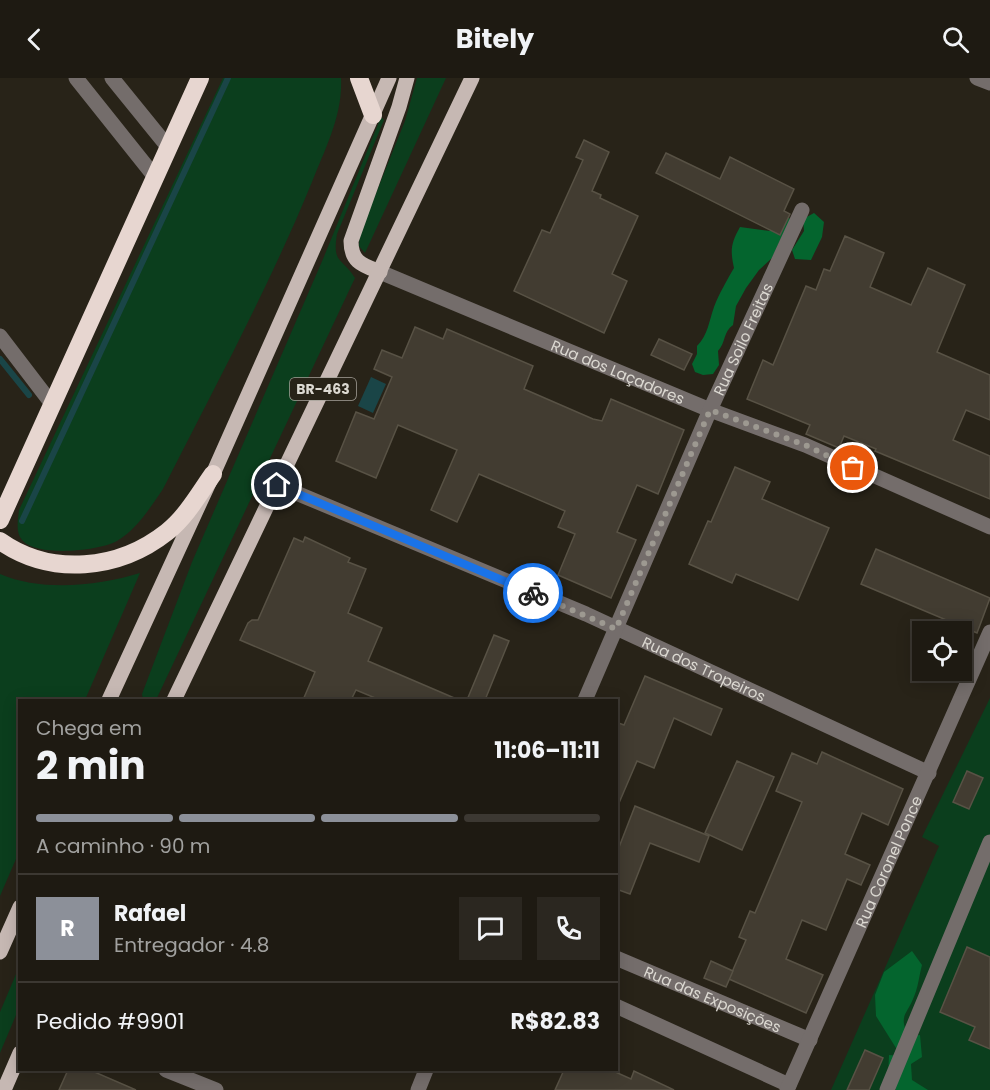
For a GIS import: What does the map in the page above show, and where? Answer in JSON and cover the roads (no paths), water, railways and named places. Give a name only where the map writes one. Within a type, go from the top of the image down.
[{"type":"highway","points":[[0,519],[200,78]]},
{"type":"highway","points":[[359,78],[373,115]]},
{"type":"highway","points":[[0,541],[33,559],[68,566],[104,563],[139,551],[169,531],[193,504],[213,474]]},
{"type":"main road","points":[[109,699],[213,474],[389,78]]},
{"type":"main road","points":[[380,272],[363,266],[355,259],[351,252],[351,241],[399,107],[407,78]]},
{"type":"main road","name":"BR-463","points":[[174,699],[472,78]]},
{"type":"main road","points":[[0,952],[18,912]]},
{"type":"main road","points":[[4,1090],[18,1058]]},
{"type":"street","points":[[76,78],[155,177]]},
{"type":"street","points":[[112,78],[168,147]]},
{"type":"street","points":[[977,78],[990,83]]},
{"type":"street","name":"Rua Soilo Freitas","points":[[585,699],[710,410],[802,210]]},
{"type":"street","name":"Rua dos Laçadores","points":[[380,272],[710,410],[805,445],[990,527]]},
{"type":"street","points":[[0,336],[52,404]]},
{"type":"street","name":"Rua dos Tropeiros","points":[[277,485],[586,614],[929,773]]},
{"type":"street","name":"Rua Coronel Ponce","points":[[788,1087],[990,632]]},
{"type":"street","points":[[893,1088],[990,842]]},
{"type":"street","name":"Rua das Exposições","points":[[618,959],[810,1040]]},
{"type":"street","points":[[618,1007],[788,1087]]},
{"type":"street","points":[[168,1071],[216,1090]]},
{"type":"street","points":[[418,1090],[426,1071]]},
{"type":"water","points":[[371,377],[386,384],[373,413],[358,406]]},
{"type":"waterway","points":[[22,521],[228,78]]},
{"type":"waterway","points":[[0,359],[29,395]]}]
